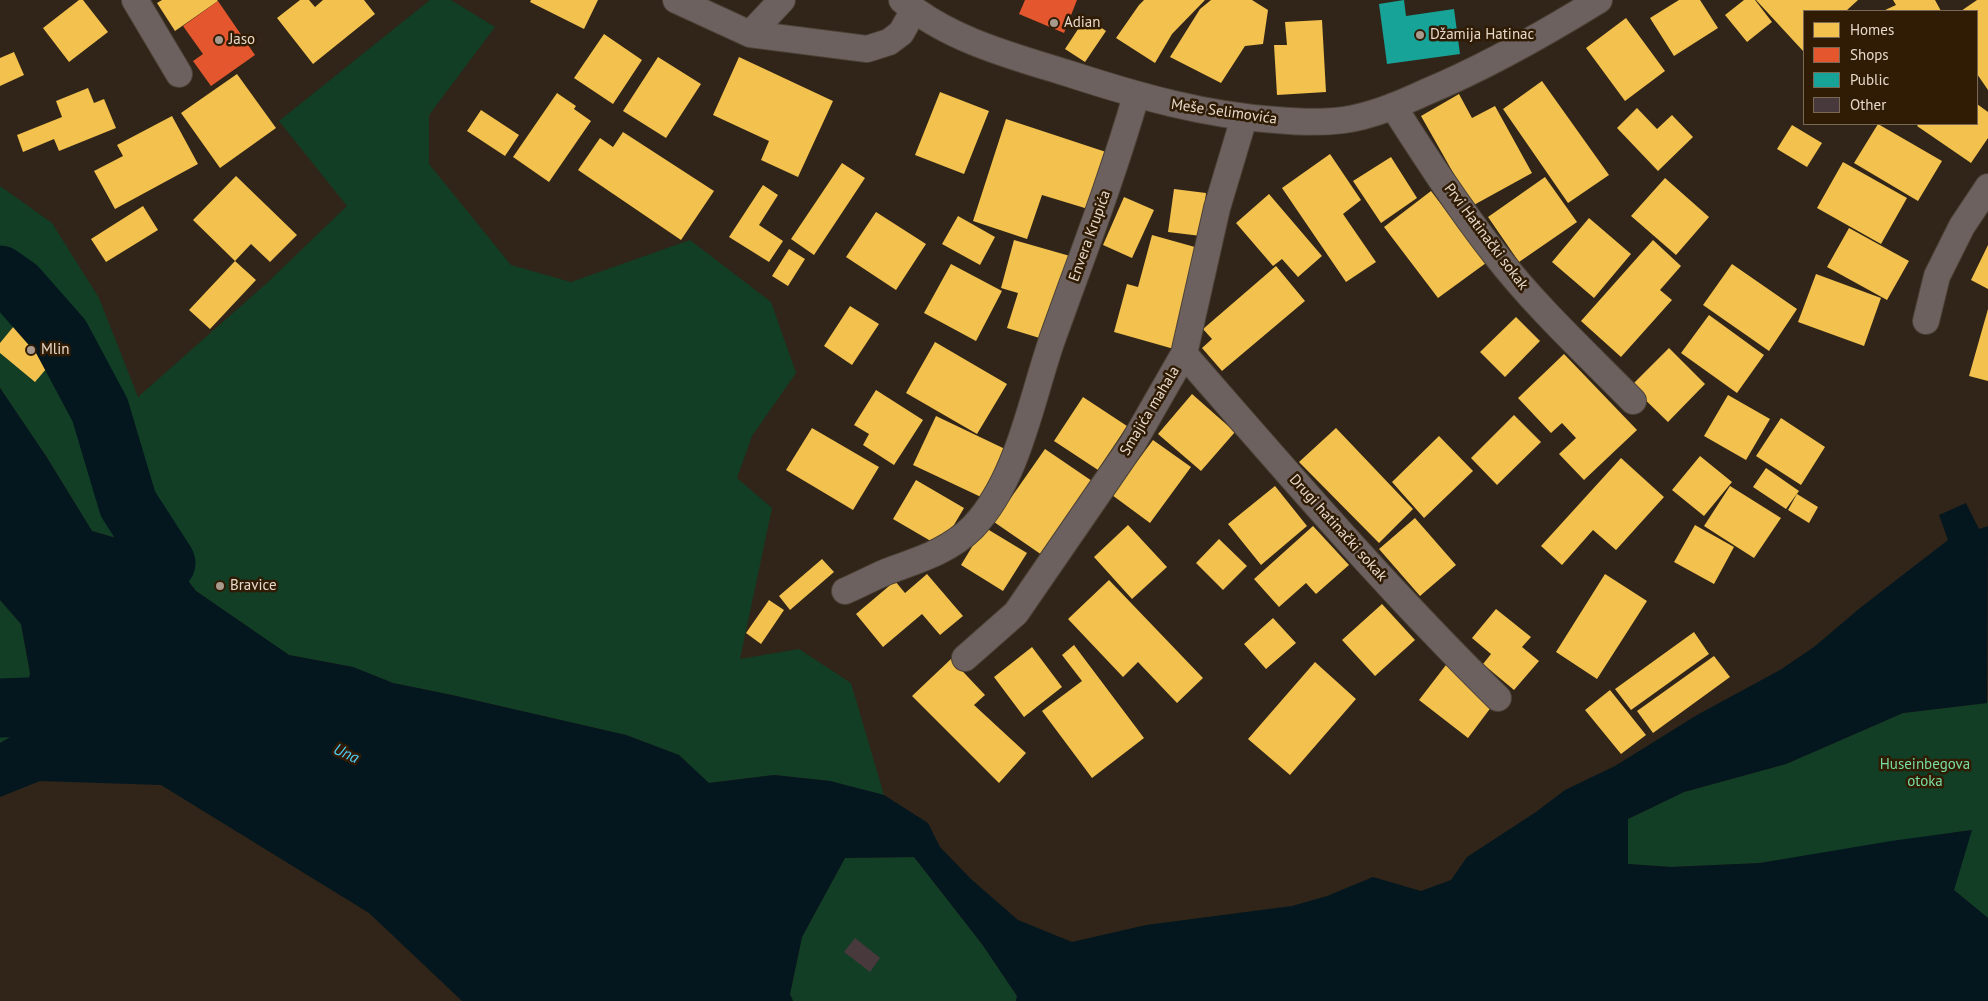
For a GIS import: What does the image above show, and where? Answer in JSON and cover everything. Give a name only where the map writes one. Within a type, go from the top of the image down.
[{"type":"street","points":[[135,0],[179,74]]},
{"type":"street","points":[[676,0],[750,34],[867,49],[889,42],[901,33],[908,5]]},
{"type":"street","points":[[750,34],[782,0]]},
{"type":"street","name":"Meše Selimovića","points":[[908,5],[944,30],[1136,96],[1184,108],[1244,118],[1295,122],[1344,120],[1393,106],[1469,74],[1599,0]]},
{"type":"street","name":"Envera Krupića","points":[[845,591],[952,546],[974,526],[996,494],[1011,468],[1052,343],[1117,161],[1136,96]]},
{"type":"street","name":"Prvi Hatinački sokak","points":[[1393,106],[1418,145],[1495,254],[1533,299],[1633,401]]},
{"type":"street","name":"Smajića mahala","points":[[966,658],[1016,613],[1133,443],[1184,354],[1217,208],[1244,118]]},
{"type":"street","points":[[1926,322],[1937,276],[1962,226],[1988,187]]},
{"type":"street","name":"Drugi hatinački sokak","points":[[1184,354],[1441,642],[1498,698]]},
{"type":"green space","points":[[430,0],[451,0],[495,27],[429,115],[429,164],[511,265],[571,282],[690,240],[771,302],[796,373],[752,436],[737,478],[772,508],[740,659],[799,649],[851,683],[884,795],[830,781],[774,775],[708,783],[679,755],[626,735],[393,683],[353,667],[289,655],[196,591],[178,567],[146,553],[126,541],[92,531],[46,456],[0,388],[0,186],[52,223],[99,298],[138,397],[268,282],[347,206],[279,121]]},
{"type":"green space","points":[[0,600],[21,624],[30,673],[21,731],[0,743]]},
{"type":"green space","name":"Huseinbegova otoka","points":[[1988,698],[1988,918],[1954,890],[1971,830],[1760,863],[1671,867],[1628,864],[1628,819],[1684,792],[1786,764],[1903,713],[1987,703]]},
{"type":"green space","points":[[914,857],[982,944],[1017,996],[1016,1001],[793,1001],[790,994],[802,937],[845,858]]},
{"type":"water","points":[[0,388],[46,456],[92,531],[126,541],[178,568],[196,591],[289,655],[353,667],[393,683],[626,735],[679,755],[709,783],[774,775],[830,781],[884,795],[928,823],[940,847],[972,880],[1018,920],[1072,942],[1146,925],[1292,906],[1327,896],[1373,877],[1421,891],[1451,880],[1467,857],[1536,812],[1565,790],[1615,766],[1697,715],[1780,670],[1814,647],[1860,608],[1948,540],[1939,515],[1966,503],[1979,529],[1988,526],[1987,703],[1903,713],[1786,764],[1684,792],[1628,819],[1628,864],[1671,867],[1760,863],[1891,841],[1972,830],[1954,890],[1988,918],[1988,1001],[1016,1001],[1017,996],[982,944],[914,857],[845,858],[802,937],[790,994],[793,1001],[462,1001],[369,913],[161,785],[40,781],[0,797],[0,743],[21,731],[30,673],[21,624],[0,600]]},
{"type":"building: Homes","points":[[79,0],[83,0],[108,32],[69,62],[43,28]]},
{"type":"building: Homes","points":[[162,0],[218,1],[175,31],[157,3]]},
{"type":"building: Homes","points":[[300,0],[309,0],[315,7],[323,0],[364,0],[375,14],[313,64],[277,18]]},
{"type":"building: Homes","points":[[531,0],[598,0],[584,29],[530,2]]},
{"type":"building: Homes","points":[[1144,0],[1205,0],[1172,34],[1155,63],[1116,38]]},
{"type":"building: Homes","points":[[1211,0],[1252,0],[1268,10],[1263,44],[1245,46],[1221,83],[1170,57],[1200,9]]},
{"type":"building: Homes","points":[[1679,0],[1700,0],[1718,28],[1674,56],[1650,18]]},
{"type":"building: Homes","points":[[1744,0],[1755,0],[1772,22],[1747,42],[1725,15]]},
{"type":"building: Homes","points":[[1756,0],[1858,0],[1847,10],[1803,10],[1803,51]]},
{"type":"building: Homes","points":[[1893,0],[1935,0],[1940,10],[1885,10],[1896,5]]},
{"type":"building: Homes","points":[[1977,0],[1988,0],[1988,90],[1978,75],[1978,10],[1962,10]]},
{"type":"building: Homes","points":[[1086,17],[1106,31],[1085,62],[1065,49]]},
{"type":"building: Homes","points":[[1626,18],[1665,71],[1625,101],[1586,48]]},
{"type":"building: Homes","points":[[1322,20],[1326,92],[1277,95],[1274,45],[1287,45],[1285,22]]},
{"type":"building: Homes","points":[[604,34],[642,60],[613,104],[574,78]]},
{"type":"building: Homes","points":[[14,52],[24,75],[0,86],[0,58]]},
{"type":"building: Homes","points":[[658,57],[701,84],[666,138],[623,111]]},
{"type":"building: Homes","points":[[739,57],[833,101],[798,177],[761,160],[769,141],[713,115]]},
{"type":"building: Homes","points":[[237,74],[276,128],[220,168],[181,113]]},
{"type":"building: Homes","points":[[1542,81],[1609,175],[1568,203],[1503,109]]},
{"type":"building: Homes","points":[[88,88],[94,103],[104,99],[116,128],[59,151],[54,139],[23,152],[17,135],[62,117],[56,101]]},
{"type":"building: Homes","points":[[940,92],[989,111],[964,174],[915,155]]},
{"type":"building: Homes","points":[[557,93],[576,106],[574,109],[591,121],[549,182],[513,157]]},
{"type":"building: Homes","points":[[1459,94],[1472,118],[1495,106],[1532,173],[1472,206],[1421,116]]},
{"type":"building: Homes","points":[[1978,105],[1988,112],[1988,138],[1971,163],[1917,126],[1978,125]]},
{"type":"building: Homes","points":[[1637,108],[1657,129],[1672,115],[1693,137],[1658,171],[1617,128]]},
{"type":"building: Homes","points":[[481,110],[519,135],[505,156],[467,131]]},
{"type":"building: Homes","points":[[172,116],[198,164],[115,209],[94,171],[123,156],[117,145]]},
{"type":"building: Homes","points":[[1006,119],[1106,152],[1088,209],[1042,195],[1027,239],[973,221]]},
{"type":"building: Homes","points":[[1792,125],[1822,143],[1807,167],[1777,149]]},
{"type":"building: Homes","points":[[1877,125],[1942,161],[1918,201],[1854,163]]},
{"type":"building: Homes","points":[[623,132],[714,191],[681,240],[578,170],[600,138],[613,147]]},
{"type":"building: Homes","points":[[1330,154],[1361,200],[1343,214],[1376,262],[1346,282],[1282,188]]},
{"type":"building: Homes","points":[[1391,157],[1417,198],[1381,223],[1353,181]]},
{"type":"building: Homes","points":[[1843,162],[1907,198],[1881,244],[1817,208]]},
{"type":"building: Homes","points":[[842,163],[865,178],[814,255],[791,239]]},
{"type":"building: Homes","points":[[236,176],[297,235],[270,262],[251,244],[235,261],[193,220]]},
{"type":"building: Homes","points":[[1545,177],[1577,222],[1519,262],[1488,217]]},
{"type":"building: Homes","points":[[1665,178],[1709,217],[1676,255],[1631,216]]},
{"type":"building: Homes","points":[[763,185],[778,195],[759,225],[783,241],[769,262],[729,237]]},
{"type":"building: Homes","points":[[1174,189],[1206,193],[1201,236],[1168,232]]},
{"type":"building: Homes","points":[[1431,191],[1486,263],[1438,298],[1384,227]]},
{"type":"building: Homes","points":[[1269,194],[1322,256],[1298,277],[1282,259],[1273,266],[1236,223]]},
{"type":"building: Homes","points":[[1124,197],[1154,210],[1132,258],[1103,245]]},
{"type":"building: Homes","points":[[143,206],[158,230],[106,262],[91,239]]},
{"type":"building: Homes","points":[[876,212],[926,244],[896,290],[846,257]]},
{"type":"building: Homes","points":[[958,216],[995,237],[980,265],[942,244]]},
{"type":"building: Homes","points":[[1589,218],[1631,254],[1594,298],[1552,262]]},
{"type":"building: Homes","points":[[1849,228],[1909,261],[1887,300],[1827,267]]},
{"type":"building: Homes","points":[[1152,235],[1202,249],[1174,349],[1114,332],[1127,284],[1138,287]]},
{"type":"building: Homes","points":[[1014,240],[1070,256],[1046,340],[1007,328],[1018,293],[1001,288]]},
{"type":"building: Homes","points":[[1653,240],[1681,266],[1660,290],[1672,300],[1621,357],[1581,321]]},
{"type":"building: Homes","points":[[1988,245],[1988,289],[1971,280]]},
{"type":"building: Homes","points":[[789,249],[805,259],[788,286],[772,276]]},
{"type":"building: Homes","points":[[235,261],[256,280],[210,329],[189,310]]},
{"type":"building: Homes","points":[[951,264],[1002,291],[976,341],[924,313]]},
{"type":"building: Homes","points":[[1732,264],[1797,309],[1769,351],[1703,305]]},
{"type":"building: Homes","points":[[1276,266],[1305,301],[1222,371],[1202,348],[1212,339],[1203,329]]},
{"type":"building: Homes","points":[[1816,274],[1881,298],[1864,346],[1798,322]]},
{"type":"building: Homes","points":[[850,306],[879,324],[852,365],[824,346]]},
{"type":"building: Homes","points":[[1988,309],[1988,381],[1969,376]]},
{"type":"building: Homes","name":"Mlin","points":[[23,315],[64,348],[35,382],[0,353],[0,343]]},
{"type":"building: Homes","points":[[1709,315],[1764,355],[1737,393],[1681,353]]},
{"type":"building: Homes","points":[[1516,317],[1540,341],[1505,377],[1480,352]]},
{"type":"building: Homes","points":[[935,342],[1007,384],[977,434],[906,393]]},
{"type":"building: Homes","points":[[1669,348],[1705,384],[1668,422],[1631,386]]},
{"type":"building: Homes","points":[[1564,354],[1637,430],[1584,480],[1559,454],[1576,438],[1562,423],[1551,433],[1518,398]]},
{"type":"building: Homes","points":[[876,390],[923,420],[894,465],[863,445],[869,434],[854,425]]},
{"type":"building: Homes","points":[[1192,394],[1235,432],[1201,471],[1158,434]]},
{"type":"building: Homes","points":[[1728,395],[1770,419],[1746,460],[1704,436]]},
{"type":"building: Homes","points":[[1083,397],[1127,426],[1098,470],[1054,441]]},
{"type":"building: Homes","points":[[1514,415],[1541,442],[1497,485],[1471,458]]},
{"type":"building: Homes","points":[[936,416],[1005,449],[981,497],[913,465]]},
{"type":"building: Homes","points":[[1781,418],[1825,447],[1801,485],[1756,456]]},
{"type":"building: Homes","points":[[812,428],[879,467],[853,510],[786,470]]},
{"type":"building: Homes","points":[[1336,428],[1413,509],[1379,543],[1299,462]]},
{"type":"building: Homes","points":[[1439,436],[1473,471],[1424,518],[1392,482]]},
{"type":"building: Homes","points":[[1153,440],[1191,467],[1150,523],[1112,495]]},
{"type":"building: Homes","points":[[1045,449],[1092,481],[1042,555],[994,522]]},
{"type":"building: Homes","points":[[1700,456],[1732,482],[1704,516],[1672,490]]},
{"type":"building: Homes","points":[[1621,458],[1664,497],[1616,550],[1593,530],[1562,565],[1541,546]]},
{"type":"building: Homes","points":[[1766,468],[1799,491],[1786,509],[1753,487]]},
{"type":"building: Homes","points":[[916,480],[964,508],[941,547],[893,519]]},
{"type":"building: Homes","points":[[1275,486],[1307,526],[1261,565],[1228,524]]},
{"type":"building: Homes","points":[[1730,486],[1781,518],[1754,558],[1704,526]]},
{"type":"building: Homes","points":[[1797,494],[1818,507],[1809,523],[1788,510]]},
{"type":"building: Homes","points":[[1415,518],[1456,565],[1420,596],[1379,549]]},
{"type":"building: Homes","points":[[1128,525],[1167,567],[1132,599],[1094,557]]},
{"type":"building: Homes","points":[[1695,525],[1734,547],[1714,584],[1674,562]]},
{"type":"building: Homes","points":[[1313,526],[1349,565],[1316,594],[1306,583],[1279,607],[1254,579]]},
{"type":"building: Homes","points":[[984,527],[1027,553],[1003,591],[961,565]]},
{"type":"building: Homes","points":[[1219,539],[1247,566],[1223,590],[1196,563]]},
{"type":"building: Homes","points":[[822,559],[834,572],[790,610],[779,596]]},
{"type":"building: Homes","points":[[927,574],[963,616],[940,635],[922,614],[883,647],[856,614],[895,581],[905,593]]},
{"type":"building: Homes","points":[[1605,574],[1647,601],[1597,679],[1556,652]]},
{"type":"building: Homes","points":[[1109,580],[1203,678],[1177,703],[1138,662],[1123,677],[1068,619]]},
{"type":"building: Homes","points":[[769,600],[784,610],[761,644],[746,633]]},
{"type":"building: Homes","points":[[1382,604],[1415,640],[1375,676],[1342,640]]},
{"type":"building: Homes","points":[[1496,609],[1531,637],[1522,647],[1539,661],[1514,690],[1483,664],[1491,654],[1472,638]]},
{"type":"building: Homes","points":[[1273,618],[1296,643],[1266,669],[1244,644]]},
{"type":"building: Homes","points":[[1694,632],[1709,654],[1631,710],[1615,689]]},
{"type":"building: Homes","points":[[1074,645],[1144,738],[1092,778],[1042,711],[1082,681],[1062,655]]},
{"type":"building: Homes","points":[[1032,647],[1062,687],[1024,717],[994,677]]},
{"type":"building: Homes","points":[[1714,656],[1730,677],[1653,733],[1637,711]]},
{"type":"building: Homes","points":[[951,659],[985,695],[974,705],[1026,753],[999,783],[912,696]]},
{"type":"building: Homes","points":[[1315,662],[1356,699],[1290,775],[1248,739]]},
{"type":"building: Homes","points":[[1446,665],[1495,702],[1468,738],[1419,700]]},
{"type":"building: Homes","points":[[1610,690],[1646,735],[1621,754],[1585,710]]},
{"type":"building: Shops","name":"Adian","points":[[1025,0],[1077,0],[1064,33],[1019,14]]},
{"type":"building: Shops","name":"Jaso","points":[[218,1],[255,55],[211,86],[193,61],[203,54],[183,26]]},
{"type":"building: Public","name":"Džamija Hatinac","points":[[1404,0],[1406,16],[1454,9],[1460,54],[1387,64],[1379,4]]},
{"type":"building: Other","points":[[855,938],[880,958],[870,972],[844,952]]},
{"type":"waterway","points":[[0,275],[17,287],[61,337],[100,410],[128,504],[166,563]]},
{"type":"waterway","name":"Una","points":[[0,708],[107,704]]},
{"type":"place","name":"Adian","points":[[1054,23]]},
{"type":"place","name":"Džamija Hatinac","points":[[1420,35]]},
{"type":"place","name":"Jaso","points":[[219,40]]},
{"type":"place","name":"Mlin","points":[[31,350]]},
{"type":"place","name":"Bravice","points":[[220,586]]}]
